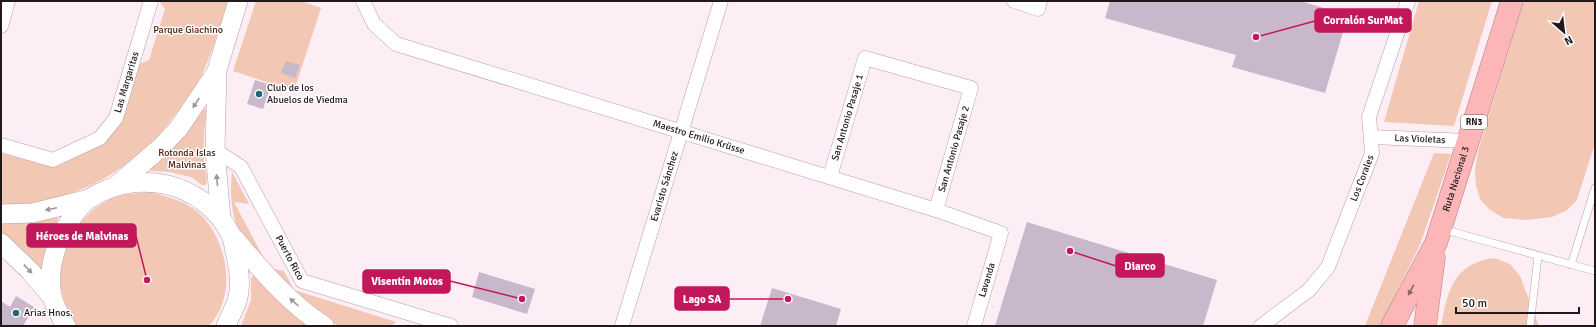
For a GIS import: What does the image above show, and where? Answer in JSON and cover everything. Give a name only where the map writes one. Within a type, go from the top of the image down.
[{"type":"highway","name":"Ruta Nacional 3","points":[[1425,326],[1438,236],[1512,1]]},
{"type":"highway","name":"Ruta Nacional 3","points":[[1392,326],[1438,236]]},
{"type":"main road","points":[[226,326],[237,300],[239,267],[226,227],[215,150],[217,70],[238,1]]},
{"type":"main road","points":[[1,214],[33,213],[89,199],[118,185],[160,148],[179,128],[217,70]]},
{"type":"main road","points":[[118,185],[150,182],[177,186],[208,205],[262,272],[309,316],[324,326]]},
{"type":"main road","points":[[52,297],[50,278],[55,249],[67,224],[89,199]]},
{"type":"main road","points":[[1,243],[30,271],[52,297],[66,326]]},
{"type":"street","points":[[1,26],[8,1]]},
{"type":"street","name":"Las Margaritas","points":[[1,145],[53,160],[100,138],[116,118],[151,1]]},
{"type":"street","name":"Maestro Emilio Krüsse","points":[[363,1],[374,24],[396,44],[936,210],[1001,233]]},
{"type":"street","name":"Evaristo Sánchez","points":[[622,326],[721,1]]},
{"type":"street","points":[[1014,1],[1039,5]]},
{"type":"street","name":"Los Corales","points":[[1261,326],[1309,290],[1328,267],[1372,154],[1369,117],[1408,1]]},
{"type":"street","name":"San Antonio Pasaje 2","points":[[866,58],[971,88],[936,210]]},
{"type":"street","name":"San Antonio Pasaje 1","points":[[830,177],[866,58]]},
{"type":"street","name":"Las Violetas","points":[[1371,137],[1468,141]]},
{"type":"street","name":"Puerto Rico","points":[[215,150],[241,167],[302,281],[451,326]]},
{"type":"street","name":"Lavanda","points":[[974,326],[1001,233]]},
{"type":"lane","points":[[1571,265],[1595,188]]},
{"type":"lane","points":[[1438,236],[1538,256],[1595,271]]},
{"type":"lane","points":[[1530,326],[1538,256]]},
{"type":"green space","name":"Parque Giachino","points":[[159,1],[228,1],[208,62],[196,86],[173,118],[145,149],[113,173],[95,183],[48,200],[22,204],[1,204],[1,153],[47,166],[60,165],[98,146],[137,65],[149,60],[165,9]]},
{"type":"green space","points":[[256,1],[301,1],[321,8],[294,91],[233,71]]},
{"type":"green space","points":[[1419,1],[1492,1],[1454,126],[1384,122]]},
{"type":"green space","points":[[1524,1],[1595,1],[1595,143],[1577,200],[1567,210],[1552,217],[1526,220],[1504,218],[1490,210],[1480,199],[1476,185],[1475,169],[1478,151]]},
{"type":"green space","name":"Rotonda Islas Malvinas","points":[[205,108],[207,111],[204,129],[204,162],[207,178],[206,185],[202,185],[191,177],[170,172],[151,171],[149,169]]},
{"type":"green space","points":[[1434,153],[1451,154],[1420,245],[1380,326],[1365,326]]},
{"type":"green space","points":[[232,172],[249,204],[234,202],[269,268],[284,271],[294,290],[396,322],[389,326],[340,326],[326,319],[298,298],[256,257],[240,234],[232,204]]},
{"type":"green space","name":"Rotonda Islas Malvinas","points":[[151,192],[192,207],[212,228],[223,256],[226,271],[226,286],[218,314],[209,326],[77,326],[65,303],[60,284],[61,264],[65,250],[71,238],[78,226],[88,215],[98,206],[110,199],[126,194]]},
{"type":"green space","points":[[57,217],[58,220],[46,246],[43,273],[1,232],[1,222]]},
{"type":"green space","points":[[1494,258],[1510,264],[1520,276],[1539,326],[1441,326],[1446,301],[1450,290],[1461,273],[1469,266],[1480,261]]},
{"type":"green space","points":[[255,275],[313,326],[241,326],[251,300],[251,278]]},
{"type":"building","points":[[1110,1],[1300,1],[1348,15],[1325,93],[1232,67],[1236,55],[1105,18]]},
{"type":"building","points":[[286,61],[300,65],[295,78],[281,73]]},
{"type":"building","name":"Club de los Abuelos de Viedma","points":[[255,80],[271,85],[263,109],[247,104]]},
{"type":"building","points":[[1027,222],[1217,280],[1203,326],[995,326]]},
{"type":"building","points":[[479,272],[535,289],[527,314],[472,297]]},
{"type":"building","points":[[772,288],[841,309],[836,326],[760,326]]},
{"type":"building","name":"Arias Hnos.","points":[[16,296],[34,307],[23,326],[1,326],[1,301],[10,307]]},
{"type":"place","name":"Corralón SurMat","points":[[1256,37]]},
{"type":"place","name":"Club de los Abuelos de Viedma","points":[[259,94]]},
{"type":"place","name":"Diarco","points":[[1070,251]]},
{"type":"place","name":"Héroes de Malvinas","points":[[147,280]]},
{"type":"place","name":"Visentín Motos","points":[[522,299]]},
{"type":"place","name":"Lago SA","points":[[788,299]]},
{"type":"place","name":"Arias Hnos.","points":[[16,313]]}]
